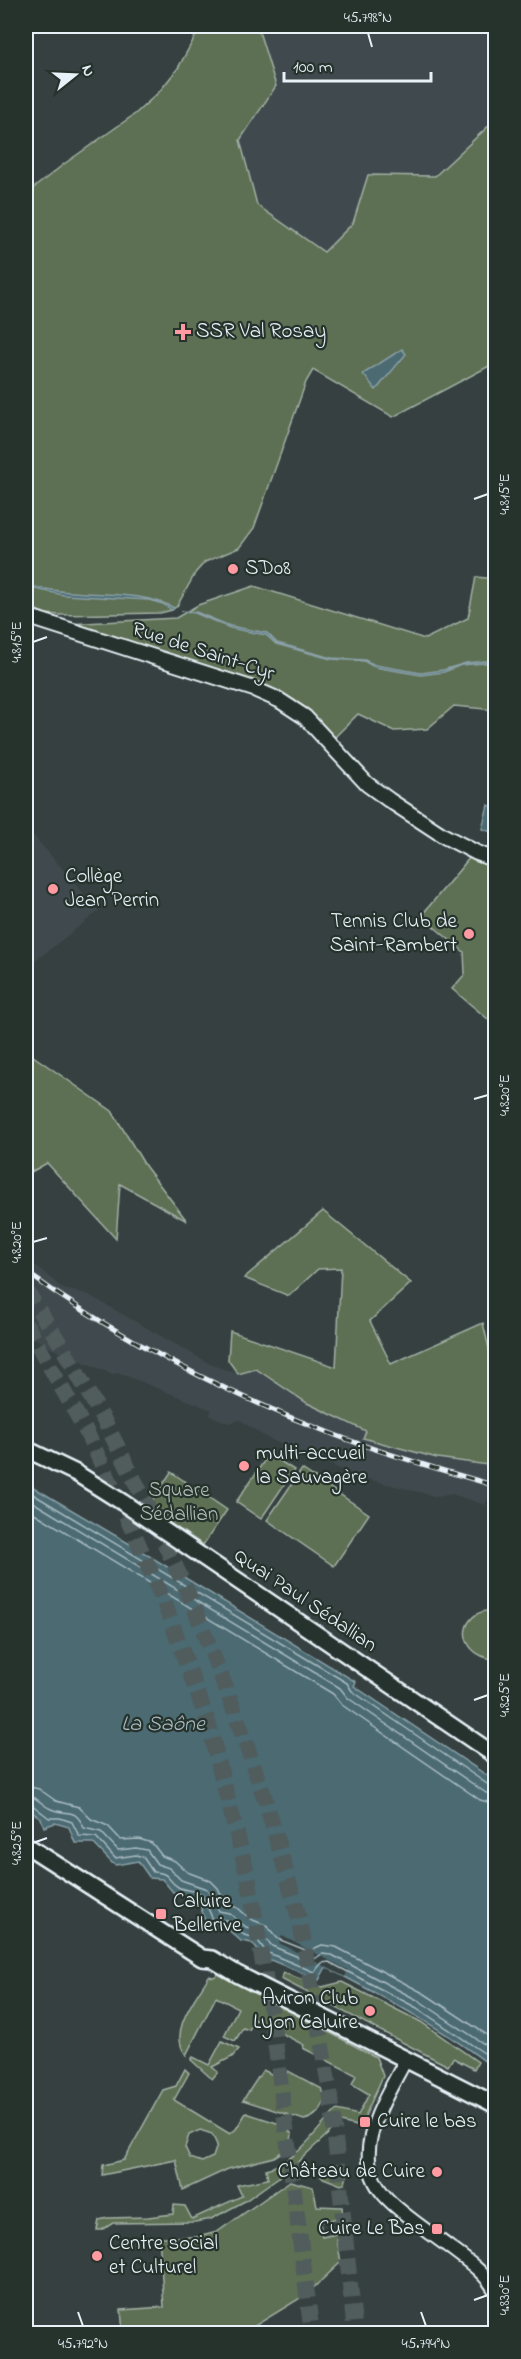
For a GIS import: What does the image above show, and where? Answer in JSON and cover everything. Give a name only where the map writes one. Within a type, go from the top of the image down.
[{"type":"main road","name":"Rue de Saint-Cyr","points":[[26,616],[254,689],[279,700],[305,717],[367,784],[444,836],[495,860]]},
{"type":"main road","name":"Quai Paul Sédallian","points":[[26,1449],[76,1473],[122,1502],[495,1756]]},
{"type":"main road","points":[[26,1835],[68,1868]]},
{"type":"main road","points":[[26,1845],[87,1880],[202,1958],[212,1959],[237,1974],[495,2105]]},
{"type":"street","points":[[406,2059],[372,2128],[368,2154],[373,2177],[385,2197],[477,2268],[495,2292]]},
{"type":"shaded area","name":"SSR Val Rosay","points":[[201,26],[495,26],[495,181],[313,369],[306,382],[254,528],[239,548],[205,562],[196,572],[177,606],[172,610],[160,613],[46,614],[26,606],[26,194],[135,114],[159,92],[178,68]]},
{"type":"shaded area","name":"Collège Jean Perrin","points":[[26,827],[99,911],[26,968]]},
{"type":"shaded area","points":[[26,1257],[63,1289],[87,1294],[212,1365],[238,1374],[256,1369],[307,1403],[366,1431],[364,1437],[437,1458],[495,1466],[495,1500],[489,1498],[485,1505],[452,1494],[438,1497],[356,1476],[267,1438],[240,1420],[228,1423],[209,1415],[212,1410],[119,1373],[112,1374],[46,1346],[26,1332]]},
{"type":"green space","name":"SSR Val Rosay","points":[[201,26],[253,26],[258,28],[276,86],[240,140],[257,205],[324,252],[353,223],[368,175],[435,176],[495,120],[495,363],[393,417],[313,370],[306,382],[254,528],[239,548],[205,562],[196,572],[177,606],[160,613],[46,614],[26,606],[26,194],[135,114],[159,92],[178,68]]},
{"type":"green space","points":[[476,577],[495,579],[495,710],[454,706],[427,729],[394,731],[358,714],[334,738],[310,712],[270,687],[67,624],[176,618],[198,605],[254,586],[425,639],[468,618]]},
{"type":"green space","name":"Tennis Club de Saint-Rambert","points":[[471,856],[495,866],[495,1025],[452,989],[465,974],[464,952],[421,916]]},
{"type":"green space","points":[[26,1051],[112,1111],[146,1167],[187,1221],[120,1184],[116,1239],[47,1163],[26,1175]]},
{"type":"green space","points":[[323,1211],[411,1283],[370,1321],[391,1364],[483,1323],[495,1374],[495,1466],[437,1458],[363,1438],[366,1431],[307,1403],[256,1369],[238,1374],[228,1360],[230,1331],[336,1367],[341,1268],[318,1269],[289,1296],[244,1278]]},
{"type":"green space","points":[[269,1454],[294,1470],[261,1519],[236,1502]]},
{"type":"green space","points":[[302,1469],[369,1514],[334,1566],[267,1520]]},
{"type":"green space","name":"Square Sédallian","points":[[171,1472],[227,1510],[203,1545],[147,1508]]},
{"type":"green space","points":[[495,1611],[495,1659],[478,1654],[471,1648],[465,1635],[470,1620],[479,1613]]},
{"type":"green space","name":"Aviron Club Lyon Caluire","points":[[284,1973],[322,1987],[342,1982],[421,2022],[478,2062],[474,2069],[453,2058],[448,2066],[281,1979]]},
{"type":"green space","points":[[218,1974],[376,2057],[383,2076],[360,2127],[341,2122],[290,2169],[245,2201],[211,2219],[195,2222],[113,2223],[102,2230],[97,2230],[99,2220],[173,2214],[174,2205],[185,2206],[192,2219],[242,2196],[237,2185],[268,2179],[266,2169],[278,2165],[297,2152],[337,2110],[358,2115],[369,2094],[352,2084],[356,2075],[303,2048],[304,2045],[254,2019],[249,2030],[243,2028],[235,2041],[224,2036],[238,2008],[216,1997],[186,2055],[181,2046],[180,2035],[186,2014],[209,1976],[214,1977]]},
{"type":"green space","points":[[222,2041],[239,2049],[232,2057],[212,2067],[218,2072],[212,2079],[191,2060],[193,2057],[209,2065]]},
{"type":"green space","points":[[185,2069],[189,2073],[174,2100],[230,2134],[246,2113],[283,2125],[292,2134],[290,2147],[274,2157],[228,2169],[183,2190],[176,2160],[102,2175],[103,2165],[124,2160],[163,2090],[176,2086]],"holes":[[[200,2130],[212,2134],[217,2145],[213,2157],[202,2162],[190,2158],[185,2147],[189,2135]]]},
{"type":"green space","points":[[263,2070],[283,2080],[288,2071],[322,2089],[325,2097],[321,2109],[312,2117],[304,2120],[243,2100]]},
{"type":"green space","points":[[331,2170],[347,2176],[345,2183],[341,2185],[321,2177],[322,2173]]},
{"type":"green space","points":[[290,2181],[313,2187],[317,2206],[342,2207],[343,2217],[320,2222],[322,2237],[341,2233],[342,2239],[337,2240],[341,2262],[307,2294],[243,2333],[123,2333],[121,2310],[164,2307],[159,2237],[198,2237],[217,2232]]},
{"type":"water","points":[[402,349],[406,354],[376,390],[363,374]]},
{"type":"water","points":[[35,587],[70,592],[126,595],[159,602],[174,608],[172,610],[163,604],[149,600],[64,595],[35,589]]},
{"type":"water","points":[[181,611],[196,612],[230,626],[267,633],[277,643],[332,658],[365,660],[375,665],[421,673],[443,670],[466,663],[494,660],[495,662],[461,665],[444,672],[421,675],[374,667],[364,661],[331,659],[276,644],[266,635],[230,628],[195,613]]},
{"type":"water","points":[[488,805],[495,807],[492,832],[482,829]]},
{"type":"water","name":"La Saône","points":[[26,1483],[356,1682],[354,1686],[495,1781],[495,2069],[434,2027],[326,1967],[319,1980],[263,1957],[252,1943],[241,1941],[223,1925],[210,1930],[197,1899],[173,1892],[162,1879],[150,1878],[138,1861],[116,1865],[93,1843],[75,1843],[69,1827],[55,1823],[44,1827],[41,1818],[26,1808]]},
{"type":"pier","points":[[282,1936],[348,1970],[345,1977],[279,1943]]},
{"type":"tunnel","points":[[26,1290],[105,1422],[146,1503],[193,1604],[233,1707],[266,1802],[300,1921],[331,2098],[355,2334]]},
{"type":"tunnel","points":[[26,1324],[86,1431],[124,1511],[164,1602],[207,1719],[248,1877],[272,2017],[312,2334]]},
{"type":"railway","points":[[26,1272],[62,1297],[137,1342],[254,1402],[355,1442],[496,1486]]},
{"type":"place","name":"SSR Val Rosay","points":[[183,332]]},
{"type":"place","name":"SD08","points":[[233,569]]},
{"type":"place","name":"Collège Jean Perrin","points":[[53,889]]},
{"type":"place","name":"Tennis Club de Saint-Rambert","points":[[469,934]]},
{"type":"place","name":"multi-accueil la Sauvagère","points":[[244,1466]]},
{"type":"place","name":"Caluire Bellerive","points":[[161,1914]]},
{"type":"place","name":"Aviron Club Lyon Caluire","points":[[370,2011]]},
{"type":"place","name":"Cuire le bas","points":[[365,2122]]},
{"type":"place","name":"Château de Cuire","points":[[437,2172]]},
{"type":"place","name":"Cuire Le Bas","points":[[437,2229]]},
{"type":"place","name":"Centre social et Culturel","points":[[97,2256]]}]
